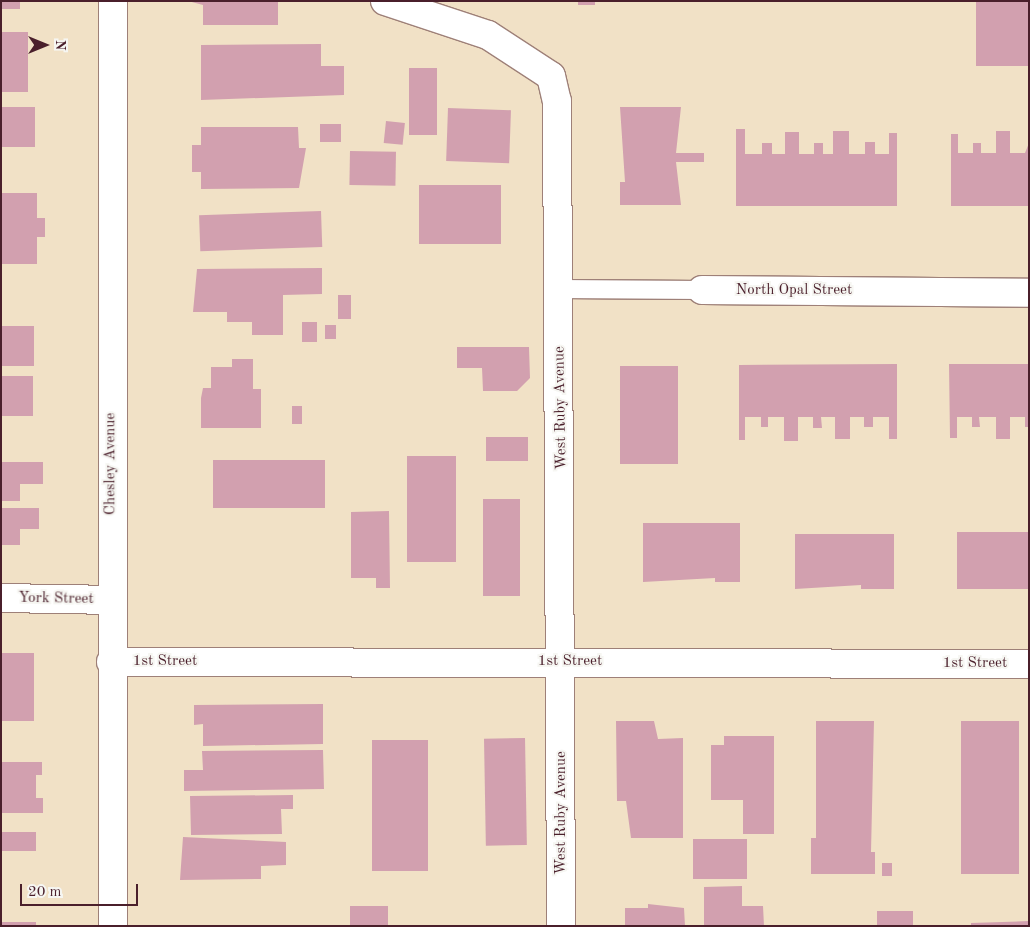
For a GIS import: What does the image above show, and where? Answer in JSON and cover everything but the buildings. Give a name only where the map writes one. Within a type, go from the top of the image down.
[{"type":"street","name":"Chesley Avenue","points":[[113,1],[111,600],[113,926]]},
{"type":"street","name":"West Ruby Avenue","points":[[385,1],[488,35],[551,76],[559,131],[563,662],[561,926]]},
{"type":"street","name":"North Opal Street","points":[[702,290],[1029,293]]},
{"type":"street","name":"York Street","points":[[1,598],[111,600]]},
{"type":"street","name":"1st Street","points":[[111,662],[1029,664]]},
{"type":"lane","name":"North Opal Street","points":[[559,289],[702,290]]}]
